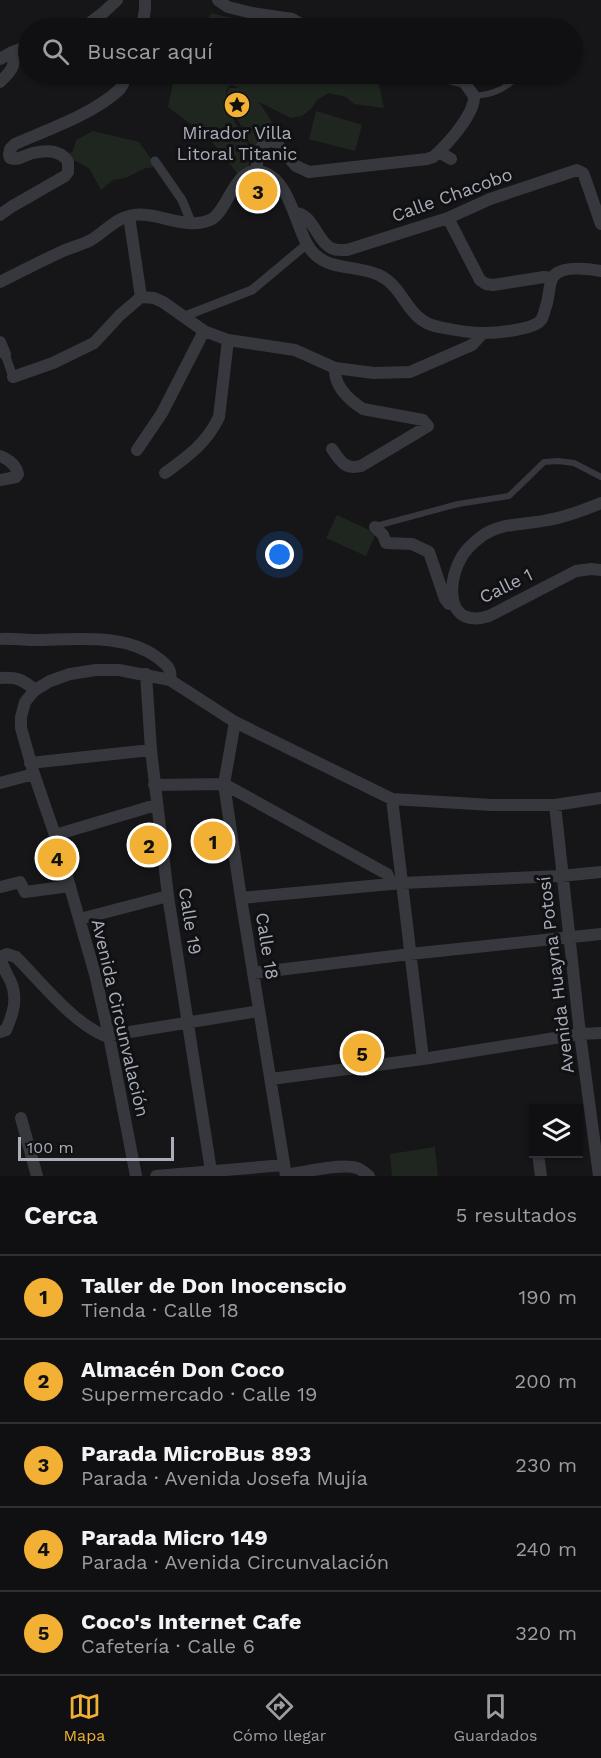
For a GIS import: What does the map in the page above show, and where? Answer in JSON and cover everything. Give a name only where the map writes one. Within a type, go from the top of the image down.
[{"type":"street","points":[[144,18],[145,0]]},
{"type":"street","points":[[218,0],[228,7],[285,18]]},
{"type":"street","points":[[94,18],[113,1]]},
{"type":"street","points":[[0,59],[18,50]]},
{"type":"street","points":[[0,82],[13,68],[12,52]]},
{"type":"street","points":[[0,215],[68,172],[68,162],[58,153],[32,153],[16,159],[5,156],[10,148],[97,105],[121,88],[123,84]]},
{"type":"street","points":[[256,171],[260,149],[263,143],[268,141],[275,142],[296,166],[309,172],[427,159],[439,152],[472,109],[474,96],[465,84]]},
{"type":"street","points":[[439,152],[451,159]]},
{"type":"street","points":[[155,161],[182,200],[192,224]]},
{"type":"street","name":"Calle Chacobo","points":[[294,213],[298,212],[305,216],[328,246],[335,250],[347,250],[448,218],[490,199],[577,170],[583,173],[601,224]]},
{"type":"street","points":[[0,282],[63,250],[91,240],[129,216],[141,215],[192,224],[213,219],[219,214],[239,181],[256,171],[275,178],[280,184],[307,244],[316,257],[327,264],[380,276],[392,285],[418,319],[427,324],[483,333],[509,331],[538,323],[543,318],[552,278]]},
{"type":"street","points":[[129,216],[141,297]]},
{"type":"street","points":[[448,218],[480,280],[486,284],[552,278],[562,271],[573,269],[601,271]]},
{"type":"street","points":[[185,316],[252,290],[307,244]]},
{"type":"street","points":[[0,342],[13,377],[53,363],[94,343],[120,315],[141,297],[163,302],[204,331],[228,340],[295,350],[335,368],[374,373],[410,372],[472,345],[483,333]]},
{"type":"street","points":[[137,450],[162,413],[204,331]]},
{"type":"street","points":[[165,473],[192,454],[215,426],[219,417],[228,340]]},
{"type":"street","points":[[332,449],[342,464],[352,468],[368,462],[428,426],[423,420],[363,409],[356,405],[340,387],[335,368]]},
{"type":"street","points":[[0,456],[6,458],[16,468],[18,474],[16,477],[0,480]]},
{"type":"street","name":"Calle 1","points":[[601,503],[576,513],[548,520],[495,528],[481,537],[461,558],[455,571],[453,604],[462,616],[481,618],[576,571],[601,570]]},
{"type":"street","points":[[375,527],[386,543],[412,544],[429,552],[445,599],[453,604]]},
{"type":"street","points":[[0,639],[96,640],[129,644],[153,655],[167,665],[171,674],[170,681]]},
{"type":"street","points":[[0,678],[22,680],[35,690],[50,681],[70,674],[96,670],[119,670],[146,674],[170,681],[235,722],[392,799],[492,805],[555,805],[601,798]]},
{"type":"street","name":"Calle 19","points":[[146,674],[156,806],[211,1171]]},
{"type":"street","name":"Avenida Circunvalación","points":[[35,690],[25,702],[21,728],[96,974],[136,1176]]},
{"type":"street","name":"Calle 18","points":[[235,722],[224,784],[286,1172]]},
{"type":"street","points":[[0,783],[32,769],[151,750]]},
{"type":"street","points":[[154,785],[224,784],[387,874],[397,884]]},
{"type":"street","points":[[392,799],[397,884],[410,954],[423,1059]]},
{"type":"street","name":"Avenida Huayna Potosí","points":[[555,805],[580,1034],[596,1106],[599,1176]]},
{"type":"street","points":[[55,835],[156,806]]},
{"type":"street","points":[[241,898],[397,884],[601,872]]},
{"type":"street","points":[[1,887],[20,882],[25,892],[70,886]]},
{"type":"street","points":[[80,919],[168,896]]},
{"type":"street","points":[[254,973],[601,934]]},
{"type":"street","points":[[0,1032],[6,1030],[14,1008],[12,984],[1,959],[7,954],[16,957],[78,1020],[99,1034],[109,1035],[259,1011]]},
{"type":"street","points":[[271,1080],[580,1034],[601,1033]]},
{"type":"street","points":[[21,1118],[37,1176]]},
{"type":"street","points":[[538,1158],[540,1176]]},
{"type":"street","points":[[156,1176],[211,1171],[286,1172],[349,1167],[358,1168],[369,1176]]},
{"type":"lane","points":[[474,96],[502,90],[510,84]]},
{"type":"lane","points":[[375,527],[458,504],[508,496],[544,462],[558,460],[574,463],[600,477]]},
{"type":"shaded area","points":[[211,13],[236,18],[208,18]]},
{"type":"shaded area","points":[[173,84],[379,84],[384,108],[354,104],[346,97],[329,93],[317,100],[302,116],[291,118],[259,102],[277,134],[254,152],[228,100],[229,88],[239,88],[229,86],[226,91],[228,110],[252,151],[249,165],[253,170],[244,182],[209,138],[168,107]]},
{"type":"shaded area","points":[[316,111],[362,125],[355,151],[309,139]]},
{"type":"shaded area","points":[[93,131],[139,142],[157,167],[146,168],[125,178],[113,180],[101,190],[89,168],[66,156],[73,151],[76,140]]},
{"type":"shaded area","points":[[337,515],[376,533],[366,556],[326,538]]},
{"type":"shaded area","points":[[435,1147],[438,1176],[392,1176],[390,1154]]},
{"type":"place","name":"Mirador Villa Litoral Titanic","points":[[237,105]]},
{"type":"place","name":"Parada MicroBus 893","points":[[258,191]]},
{"type":"place","name":"Taller de Don Inocenscio","points":[[213,841]]},
{"type":"place","name":"Almacén Don Coco","points":[[149,845]]},
{"type":"place","name":"Parada Micro 149","points":[[57,858]]},
{"type":"place","name":"Coco's Internet Cafe","points":[[362,1053]]}]
